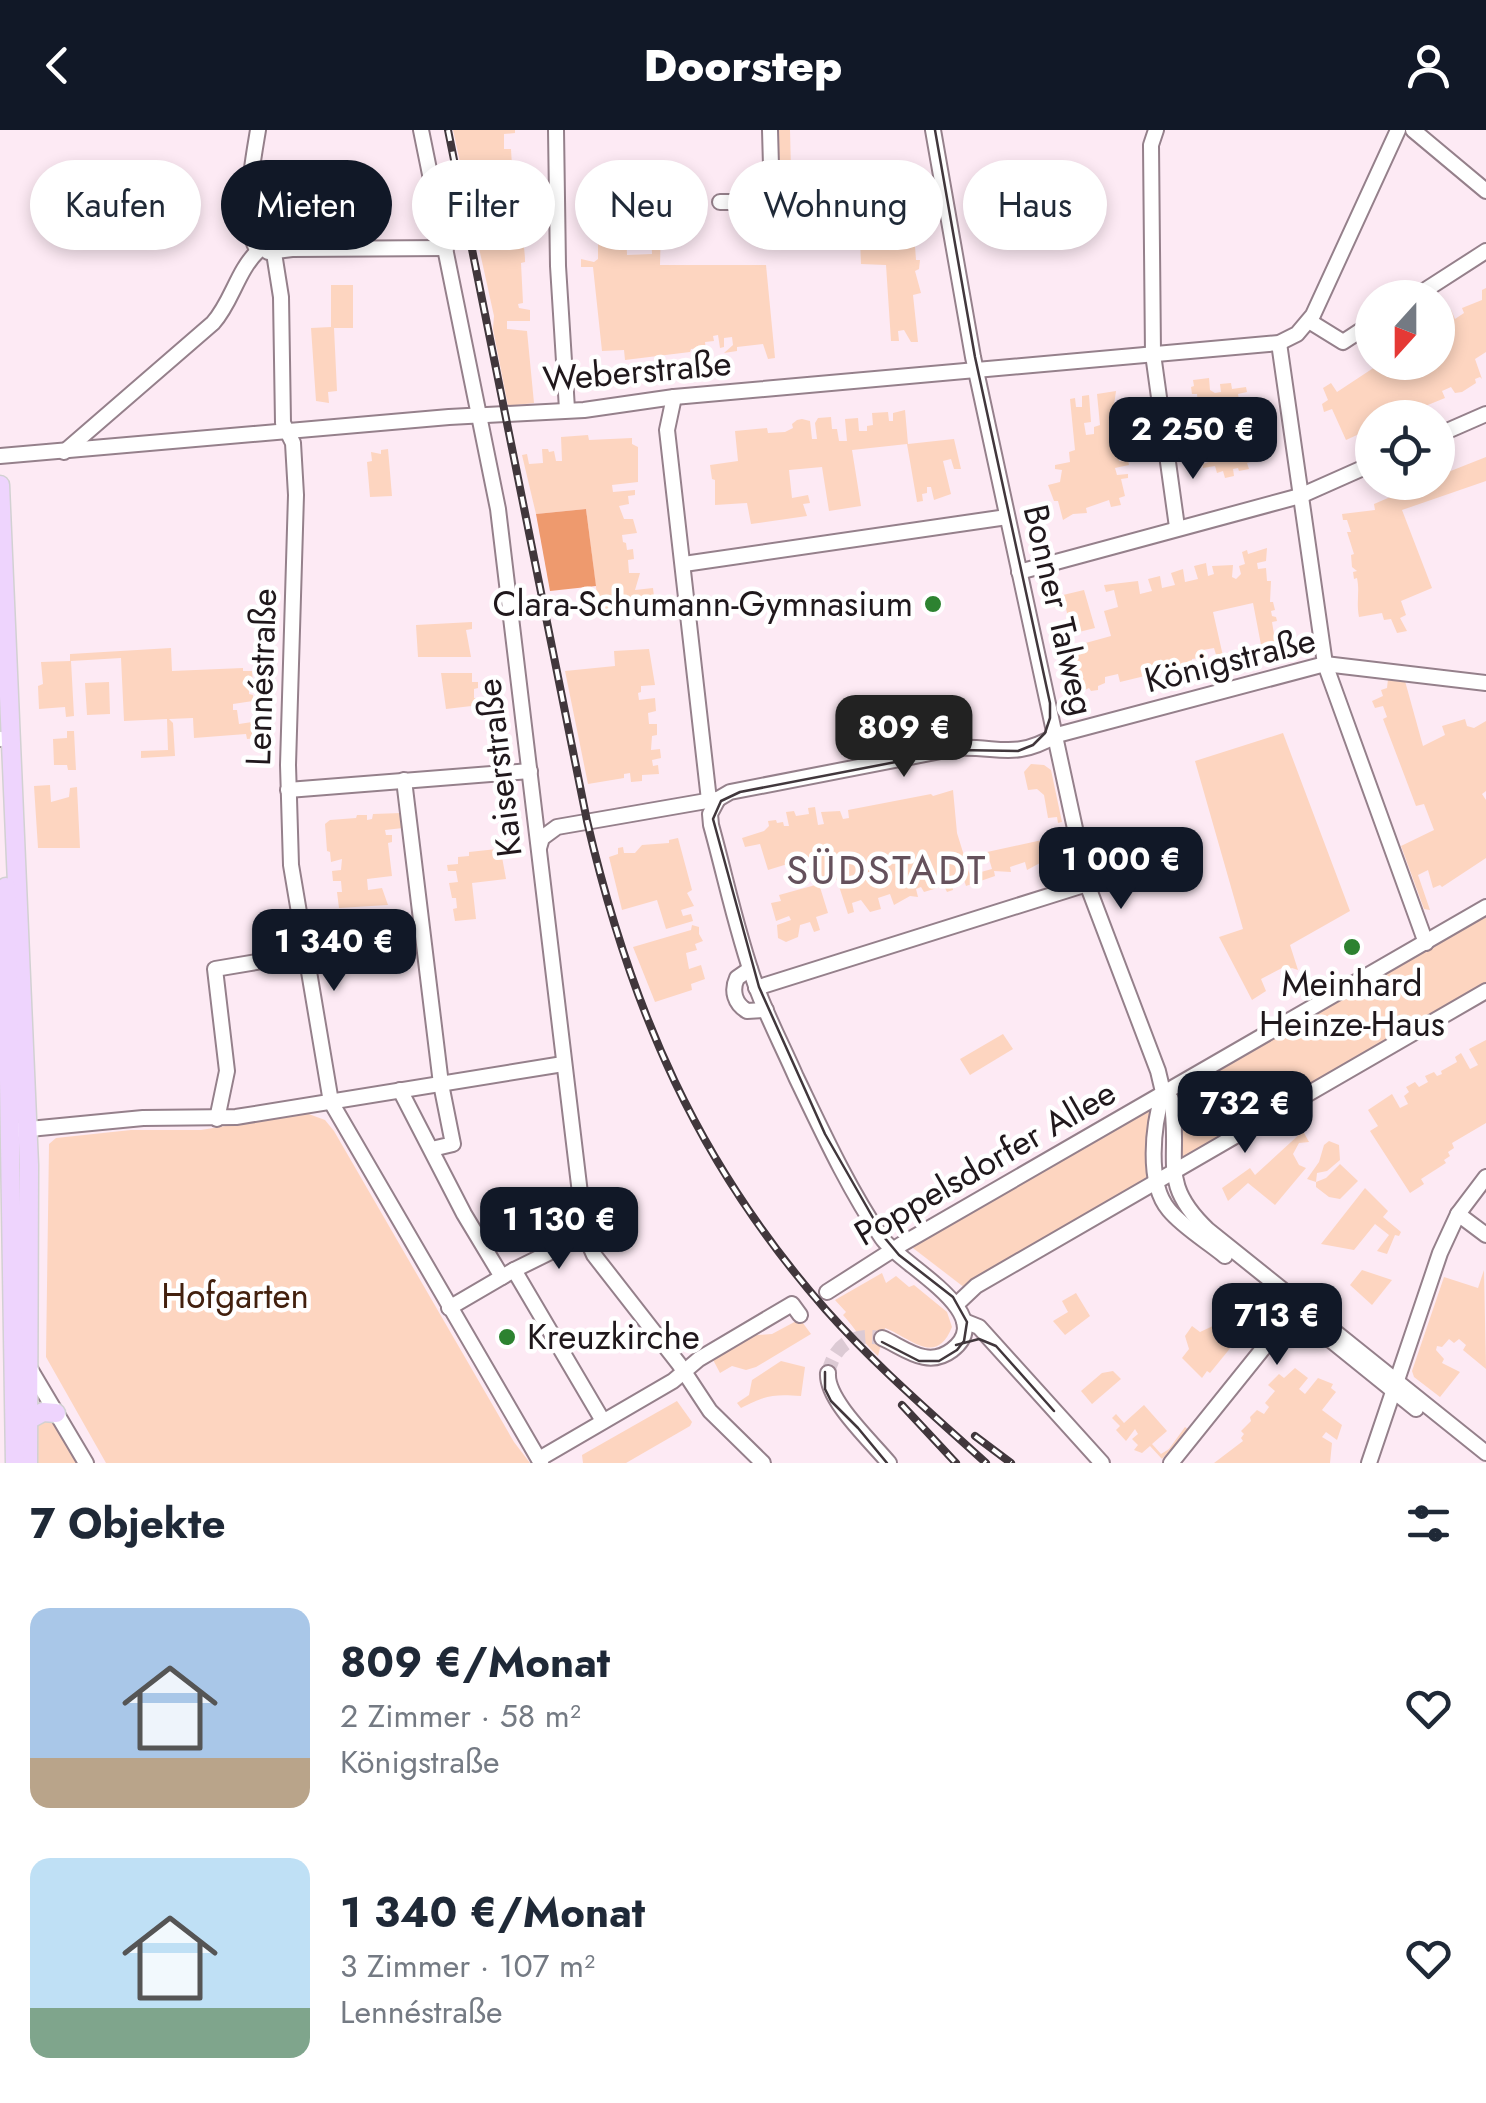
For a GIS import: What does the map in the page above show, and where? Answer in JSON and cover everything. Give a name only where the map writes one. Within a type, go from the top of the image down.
[{"type":"main road","points":[[0,485],[28,1366],[14,1392]]},
{"type":"main road","points":[[0,717],[19,1130],[6,1175],[15,1342],[15,1463]]},
{"type":"main road","points":[[15,1342],[28,1366]]},
{"type":"main road","points":[[14,1392],[28,1420],[28,1463]]},
{"type":"main road","points":[[28,1420],[43,1412],[56,1413]]},
{"type":"street","points":[[258,130],[250,174],[250,219],[258,252]]},
{"type":"street","name":"Kaiserstraße","points":[[420,130],[427,160]]},
{"type":"street","points":[[556,130],[558,266],[567,409]]},
{"type":"street","points":[[720,202],[772,202],[770,130]]},
{"type":"street","name":"Bonner Talweg","points":[[933,130],[976,370],[1087,884],[1163,1092],[1171,1099],[1173,1172]]},
{"type":"street","points":[[1156,130],[1151,145],[1152,354],[1177,528]]},
{"type":"street","points":[[1398,130],[1309,322],[1293,337],[1278,343],[1325,664],[1426,943]]},
{"type":"street","points":[[1412,130],[1486,191]]},
{"type":"street","points":[[64,452],[213,323],[225,309],[248,260],[258,252],[412,244]]},
{"type":"street","name":"Kaiserstraße","points":[[447,250],[498,508],[586,1236],[594,1255],[710,1411],[763,1463]]},
{"type":"street","points":[[1441,280],[1486,251]]},
{"type":"street","name":"Lennéstraße","points":[[274,252],[282,297],[283,423],[293,443],[296,495],[288,790],[291,865],[331,1102],[538,1456]]},
{"type":"street","points":[[1309,322],[1343,342],[1355,334]]},
{"type":"street","name":"Weberstraße","points":[[0,456],[288,432],[479,410],[634,405],[674,398],[1278,343]]},
{"type":"street","points":[[674,398],[668,430],[697,711],[714,800],[710,825],[750,970],[824,1135],[882,1239],[957,1304],[964,1320],[958,1343],[933,1358],[914,1355],[882,1338]]},
{"type":"street","points":[[634,405],[658,411],[668,430]]},
{"type":"street","points":[[1455,428],[1486,414]]},
{"type":"street","points":[[1019,572],[1300,496],[1355,472]]},
{"type":"street","points":[[684,564],[1008,518]]},
{"type":"street","name":"Königstraße","points":[[539,853],[542,838],[557,828],[714,800],[730,792],[956,748],[1026,750],[1057,735],[1325,664],[1486,683]]},
{"type":"street","points":[[288,790],[530,770]]},
{"type":"street","points":[[404,780],[440,1084],[452,1144],[432,1149]]},
{"type":"street","points":[[756,988],[1087,884]]},
{"type":"street","name":"Poppelsdorfer Allee","points":[[828,1292],[1163,1092],[1486,907]]},
{"type":"street","points":[[217,1119],[226,1071],[215,969],[304,954]]},
{"type":"street","points":[[750,970],[737,978],[736,1001],[747,1011],[766,1010]]},
{"type":"street","points":[[957,1304],[976,1286],[1486,991]]},
{"type":"street","points":[[19,1130],[143,1118],[217,1119],[563,1064]]},
{"type":"street","points":[[400,1090],[464,1214],[508,1274],[602,1421]]},
{"type":"street","points":[[1163,1092],[1158,1111],[1156,1182],[1166,1208]]},
{"type":"street","points":[[1173,1172],[1176,1189],[1188,1210],[1208,1230],[1486,1463]]},
{"type":"street","points":[[1369,1463],[1440,1254],[1458,1214],[1486,1177]]},
{"type":"street","points":[[1126,1198],[1166,1208],[1294,1310],[1486,1453]]},
{"type":"street","points":[[1458,1214],[1486,1236]]},
{"type":"street","points":[[450,1308],[586,1236]]},
{"type":"street","points":[[538,1456],[792,1304],[800,1315]]},
{"type":"street","points":[[1171,1463],[1294,1310]]},
{"type":"street","points":[[964,1320],[980,1326],[1102,1463]]},
{"type":"street","points":[[28,1366],[86,1463]]},
{"type":"street","points":[[828,1373],[828,1388],[837,1404],[890,1463]]},
{"type":"green space","points":[[453,130],[515,130],[504,134],[504,149],[511,149],[512,160],[460,160]]},
{"type":"green space","points":[[776,130],[790,130],[791,160],[777,160]]},
{"type":"green space","points":[[479,250],[525,250],[525,262],[521,263],[523,303],[518,304],[519,308],[530,310],[530,321],[507,321],[507,329],[527,331],[534,403],[508,406]]},
{"type":"green space","points":[[598,250],[627,250],[627,255],[660,250],[660,265],[766,265],[775,358],[768,359],[763,344],[724,353],[733,345],[732,337],[724,338],[724,347],[720,348],[718,335],[713,336],[714,341],[705,342],[706,351],[691,349],[625,360],[624,350],[602,351],[593,267],[581,267],[581,259],[598,259]]},
{"type":"green space","points":[[860,250],[915,250],[916,260],[920,260],[915,271],[921,293],[913,295],[918,342],[911,342],[904,330],[898,331],[899,341],[891,341],[886,265],[861,264]]},
{"type":"green space","points":[[331,285],[353,285],[353,328],[334,328],[337,391],[328,392],[329,403],[316,401],[311,328],[331,327]]},
{"type":"green space","points":[[1486,288],[1486,352],[1475,359],[1482,379],[1475,379],[1476,383],[1462,392],[1455,393],[1451,387],[1442,391],[1445,398],[1440,400],[1355,400],[1355,436],[1346,440],[1332,409],[1324,412],[1322,404],[1328,400],[1323,388],[1331,383],[1337,392],[1355,380],[1455,380],[1455,319],[1464,313],[1462,308],[1482,300],[1482,290]]},
{"type":"green space","points":[[1209,378],[1210,390],[1215,393],[1221,392],[1220,384],[1231,383],[1232,389],[1246,387],[1247,392],[1238,394],[1240,405],[1248,404],[1249,413],[1241,414],[1241,419],[1254,425],[1255,433],[1248,434],[1250,447],[1256,447],[1254,461],[1247,463],[1249,469],[1233,469],[1234,476],[1225,478],[1215,466],[1203,468],[1203,464],[1211,461],[1209,448],[1204,447],[1205,415],[1196,415],[1193,407],[1198,406],[1197,394],[1192,394],[1193,380]]},
{"type":"green space","points":[[1116,391],[1114,405],[1122,405],[1123,410],[1115,412],[1113,438],[1125,437],[1126,446],[1117,449],[1119,461],[1128,460],[1129,465],[1115,468],[1117,475],[1128,474],[1128,478],[1121,479],[1125,496],[1119,498],[1121,505],[1111,507],[1109,500],[1086,508],[1087,513],[1063,520],[1048,485],[1060,482],[1062,470],[1055,469],[1055,465],[1070,462],[1069,452],[1075,450],[1070,399],[1075,398],[1076,407],[1082,407],[1082,396],[1089,395],[1091,422],[1084,423],[1086,435],[1094,434],[1094,427],[1100,425],[1097,394]]},
{"type":"green space","points":[[905,410],[908,444],[954,439],[961,469],[954,469],[951,459],[943,461],[951,494],[934,500],[931,487],[927,487],[923,501],[917,502],[907,444],[852,450],[861,506],[829,511],[822,467],[789,470],[792,498],[808,495],[810,503],[803,504],[807,516],[751,524],[747,503],[715,505],[715,480],[710,465],[738,461],[735,431],[767,428],[768,433],[785,432],[802,419],[810,421],[812,439],[817,439],[818,418],[831,417],[839,441],[847,441],[845,419],[858,418],[859,431],[867,431],[867,426],[873,425],[872,413],[888,412],[889,421],[893,421],[893,413]]},
{"type":"green space","points":[[588,435],[589,440],[632,438],[632,444],[638,447],[638,482],[612,485],[613,492],[635,490],[635,495],[628,496],[629,504],[619,506],[624,519],[633,519],[637,533],[622,535],[623,542],[627,550],[633,549],[634,559],[628,560],[629,573],[640,573],[635,590],[653,588],[655,605],[632,607],[627,603],[627,608],[599,611],[586,509],[536,514],[522,455],[527,454],[529,464],[543,463],[542,449],[548,449],[554,451],[556,461],[562,461],[561,437]]},
{"type":"green space","points":[[388,449],[392,496],[370,497],[367,462],[372,461],[371,452],[381,454],[381,450]]},
{"type":"green space","points":[[1486,457],[1486,481],[1455,492],[1455,469]]},
{"type":"green space","points":[[1383,500],[1431,500],[1402,510],[1432,588],[1401,601],[1406,615],[1400,618],[1407,631],[1397,633],[1391,619],[1384,620],[1382,613],[1359,617],[1358,583],[1353,572],[1357,571],[1352,567],[1354,554],[1347,532],[1351,532],[1342,514],[1375,510],[1374,504]]},
{"type":"green space","points":[[1267,548],[1266,561],[1257,563],[1258,569],[1266,568],[1267,581],[1271,581],[1270,602],[1275,610],[1271,611],[1277,621],[1272,622],[1280,641],[1275,642],[1276,648],[1262,650],[1253,603],[1213,612],[1223,656],[1217,658],[1214,648],[1203,650],[1207,659],[1192,659],[1192,663],[1163,672],[1161,666],[1148,670],[1149,675],[1120,682],[1118,674],[1105,677],[1098,690],[1089,688],[1077,694],[1069,662],[1075,658],[1074,652],[1083,650],[1082,644],[1111,636],[1104,611],[1118,607],[1114,590],[1106,592],[1104,585],[1138,581],[1140,594],[1152,591],[1148,579],[1160,576],[1162,588],[1175,585],[1171,573],[1183,569],[1185,582],[1198,579],[1194,566],[1206,563],[1208,576],[1214,574],[1212,566],[1233,565],[1232,577],[1236,579],[1241,574],[1239,566],[1245,564],[1242,552]]},
{"type":"green space","points":[[1084,590],[1095,628],[1071,634],[1070,627],[1074,626],[1069,622],[1063,595]]},
{"type":"green space","points":[[472,622],[472,629],[466,630],[471,657],[418,657],[416,625]]},
{"type":"green space","points":[[171,648],[172,671],[252,671],[249,694],[253,701],[233,704],[233,710],[237,710],[239,724],[252,722],[252,735],[272,737],[247,739],[246,734],[194,738],[193,718],[169,719],[173,723],[175,756],[141,758],[141,751],[168,750],[167,719],[124,721],[121,658],[71,661],[74,716],[66,717],[65,707],[39,709],[41,662],[70,661],[70,654]]},
{"type":"green space","points":[[649,649],[655,685],[641,686],[638,693],[639,700],[655,698],[656,711],[648,713],[649,724],[657,724],[651,750],[660,749],[661,758],[652,760],[653,766],[658,765],[659,774],[642,775],[642,781],[631,782],[630,773],[624,774],[624,778],[588,784],[565,671],[615,666],[614,651]]},
{"type":"green space","points":[[441,673],[472,673],[472,682],[478,682],[474,698],[479,698],[480,705],[446,709]]},
{"type":"green space","points":[[1388,679],[1405,681],[1423,746],[1445,735],[1442,726],[1465,719],[1467,726],[1474,728],[1486,721],[1486,791],[1482,794],[1486,800],[1486,858],[1442,887],[1433,888],[1428,870],[1418,875],[1430,910],[1424,909],[1401,846],[1434,830],[1424,804],[1416,806],[1383,719],[1387,717],[1383,706],[1375,708],[1372,701],[1383,696],[1381,690],[1387,688]]},
{"type":"green space","points":[[109,682],[110,714],[87,715],[85,683]]},
{"type":"green space","points":[[67,731],[74,731],[76,770],[54,765],[53,739],[67,738]]},
{"type":"green space","points":[[1283,733],[1350,911],[1290,945],[1298,970],[1282,968],[1261,979],[1266,991],[1252,1000],[1219,937],[1243,929],[1195,761]]},
{"type":"green space","points":[[1031,764],[1051,770],[1062,822],[1058,823],[1057,817],[1048,818],[1044,795],[1037,789],[1028,790],[1024,772]]},
{"type":"green space","points":[[50,785],[51,802],[69,797],[70,788],[77,787],[80,848],[38,848],[34,786]]},
{"type":"green space","points":[[953,790],[957,833],[970,875],[992,869],[987,852],[1065,835],[1066,841],[1053,844],[1055,861],[1027,870],[1025,862],[1010,867],[1011,872],[994,871],[995,876],[966,886],[963,877],[951,880],[953,890],[947,892],[944,886],[924,892],[921,887],[916,889],[918,897],[910,896],[894,905],[890,894],[878,898],[881,909],[870,912],[861,900],[852,903],[854,912],[848,914],[837,880],[823,883],[817,855],[768,870],[760,844],[745,847],[742,838],[764,831],[768,821],[789,826],[786,812],[794,811],[796,816],[809,814],[808,808],[815,807],[818,825],[824,824],[821,812],[840,811],[843,819],[849,818],[848,810]]},
{"type":"green space","points":[[401,813],[403,828],[385,830],[386,835],[392,835],[392,842],[388,843],[392,876],[367,879],[368,890],[382,888],[388,905],[339,908],[337,892],[342,892],[341,881],[333,881],[332,871],[341,870],[342,859],[331,862],[325,824],[357,815],[367,815],[367,820],[373,814]]},
{"type":"green space","points":[[678,838],[692,890],[687,893],[694,906],[681,910],[683,916],[691,914],[693,921],[666,929],[657,900],[622,910],[609,857],[618,854],[618,848],[623,847],[624,853],[635,853],[642,845],[669,843]]},
{"type":"green space","points":[[497,849],[506,879],[472,883],[476,919],[455,921],[456,898],[452,898],[449,883],[458,882],[456,871],[448,871],[447,865],[458,864],[458,857],[469,856],[469,852]]},
{"type":"green space","points":[[819,884],[828,913],[816,917],[820,930],[814,932],[810,922],[800,925],[798,937],[786,942],[778,938],[777,925],[791,920],[789,916],[776,921],[771,903],[781,901],[779,895]]},
{"type":"green space","points":[[1486,911],[1486,988],[1181,1163],[1184,1113],[1178,1089]]},
{"type":"green space","points":[[692,925],[699,927],[703,941],[695,944],[697,950],[686,953],[689,969],[701,965],[705,979],[691,984],[692,990],[655,1002],[633,947],[691,930]]},
{"type":"green space","points":[[1003,1034],[1013,1049],[970,1075],[960,1059]]},
{"type":"green space","points":[[1486,1040],[1486,1123],[1452,1143],[1454,1148],[1448,1152],[1446,1163],[1421,1179],[1424,1184],[1410,1193],[1370,1131],[1378,1126],[1368,1110],[1392,1094],[1400,1108],[1408,1104],[1404,1096],[1409,1092],[1406,1087],[1415,1082],[1419,1087],[1428,1082],[1425,1076],[1434,1072],[1437,1076],[1442,1074],[1457,1062],[1455,1057],[1461,1053],[1470,1069],[1478,1065],[1469,1049]]},
{"type":"green space","points":[[1143,1110],[1151,1111],[1150,1182],[965,1288],[909,1245]]},
{"type":"green space","name":"Hofgarten","points":[[306,1113],[325,1120],[334,1131],[514,1442],[530,1463],[106,1463],[46,1357],[49,1144],[56,1138],[131,1130],[201,1130]]},
{"type":"green space","points":[[1303,1131],[1309,1142],[1299,1143],[1293,1154],[1299,1165],[1306,1168],[1275,1205],[1248,1183],[1228,1201],[1222,1188],[1250,1168],[1255,1175]]},
{"type":"green space","points":[[1329,1141],[1339,1145],[1340,1160],[1327,1171],[1317,1173],[1316,1182],[1307,1179],[1319,1162],[1324,1145]]},
{"type":"green space","points":[[1340,1164],[1358,1181],[1340,1199],[1329,1197],[1316,1187],[1316,1182]]},
{"type":"green space","points":[[1365,1188],[1388,1211],[1383,1217],[1401,1232],[1395,1235],[1387,1254],[1377,1251],[1389,1235],[1375,1224],[1354,1250],[1321,1244]]},
{"type":"green space","points":[[1362,1270],[1392,1280],[1372,1305],[1350,1285]]},
{"type":"green space","points":[[1484,1270],[1486,1369],[1463,1350],[1466,1345],[1459,1339],[1454,1343],[1449,1339],[1442,1347],[1437,1346],[1444,1359],[1442,1363],[1460,1372],[1440,1397],[1414,1377],[1412,1371],[1444,1277],[1478,1288]]},
{"type":"green space","points":[[882,1273],[886,1283],[896,1276],[909,1287],[914,1285],[947,1312],[952,1327],[946,1339],[931,1348],[885,1328],[878,1356],[868,1346],[835,1300]]},
{"type":"green space","points":[[1076,1293],[1090,1316],[1065,1335],[1053,1321],[1068,1312],[1062,1301]]},
{"type":"green space","points":[[1229,1308],[1227,1322],[1231,1325],[1238,1316],[1249,1325],[1202,1378],[1182,1358],[1189,1349],[1185,1336],[1192,1326],[1200,1332],[1215,1325]]},
{"type":"green space","points":[[800,1319],[811,1334],[756,1367],[746,1370],[732,1366],[720,1373],[711,1356],[746,1336],[772,1334]]},
{"type":"green space","points":[[781,1361],[805,1367],[801,1396],[770,1396],[741,1408],[737,1403],[749,1395],[752,1380]]},
{"type":"green space","points":[[1295,1368],[1308,1378],[1299,1389],[1305,1394],[1318,1378],[1333,1384],[1331,1388],[1336,1392],[1322,1410],[1342,1425],[1337,1440],[1326,1432],[1322,1437],[1332,1443],[1330,1463],[1214,1463],[1243,1441],[1241,1431],[1251,1421],[1250,1417],[1257,1410],[1264,1414],[1269,1407],[1265,1403],[1275,1391],[1268,1385],[1279,1374],[1284,1378]]},
{"type":"green space","points":[[1113,1371],[1121,1379],[1092,1404],[1081,1391],[1102,1373]]},
{"type":"green space","points":[[677,1401],[692,1422],[690,1426],[626,1463],[583,1463],[582,1455]]},
{"type":"green space","points":[[1144,1405],[1167,1431],[1152,1444],[1161,1454],[1185,1427],[1189,1430],[1162,1459],[1150,1446],[1142,1453],[1134,1450],[1138,1445],[1132,1439],[1138,1434],[1135,1429],[1126,1441],[1112,1418],[1116,1414],[1124,1423]]},
{"type":"green space","points":[[52,1419],[79,1463],[34,1463],[35,1424]]},
{"type":"shaded area","points":[[586,509],[596,586],[550,591],[536,514]]},
{"type":"tunnel","points":[[828,1373],[835,1355],[847,1343],[862,1337],[882,1338]]},
{"type":"tram line","points":[[882,1342],[919,1361],[939,1361],[964,1341],[967,1322],[953,1297],[899,1255],[884,1237],[825,1134],[759,987],[713,819],[721,801],[740,792],[958,750],[1018,751],[1033,745],[1045,733],[1050,718],[1050,703],[975,357],[935,130]]},
{"type":"tram line","points":[[956,1345],[979,1339],[996,1346],[1054,1411]]},
{"type":"tram line","points":[[825,1372],[825,1389],[831,1401],[887,1463]]},
{"type":"railway","points":[[448,130],[587,821],[625,956],[648,1020],[705,1141],[780,1255],[864,1350],[986,1463]]},
{"type":"railway","points":[[902,1405],[956,1463]]},
{"type":"railway","points":[[975,1436],[1011,1463]]},
{"type":"place","name":"Clara-Schumann-Gymnasium","points":[[933,604]]},
{"type":"place","name":"Meinhard Heinze-Haus","points":[[1352,947]]},
{"type":"place","name":"Kreuzkirche","points":[[507,1337]]},
{"type":"district","name":"SÜDSTADT","points":[[887,870]]}]
